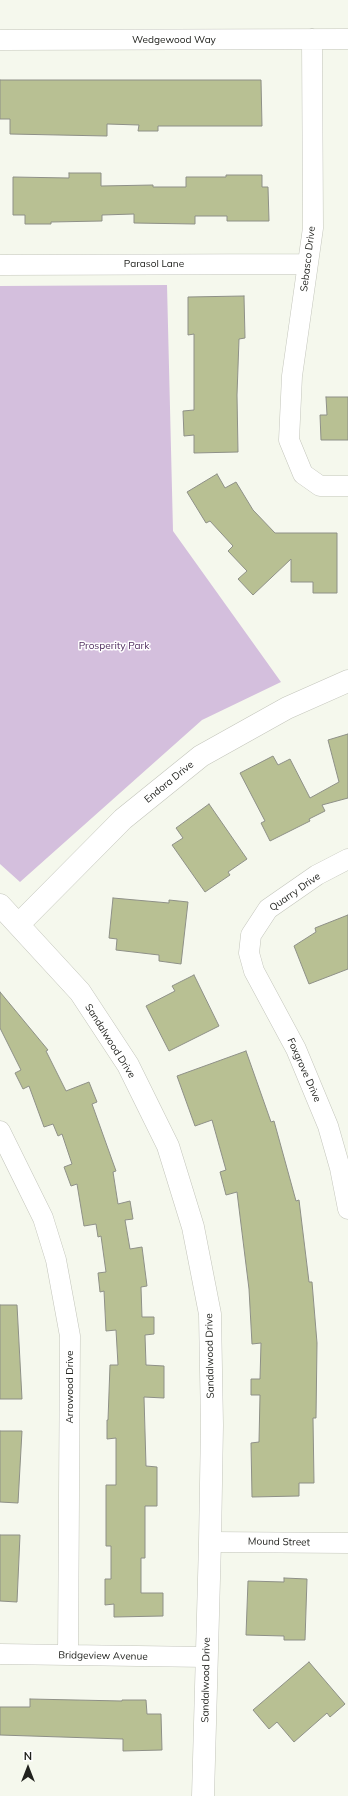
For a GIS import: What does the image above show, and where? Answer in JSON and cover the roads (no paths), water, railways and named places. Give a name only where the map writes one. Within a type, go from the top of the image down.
[{"type":"street","name":"Sebasco Drive","points":[[312,39],[313,228],[292,376],[289,440],[303,474],[320,486],[348,486]]},
{"type":"street","name":"Wedgewood Way","points":[[0,40],[348,39]]},
{"type":"street","name":"Parasol Lane","points":[[0,265],[308,264]]},
{"type":"street","name":"Endora Drive","points":[[19,924],[123,820],[201,756],[287,708],[348,680]]},
{"type":"street","name":"Quarry Drive","points":[[251,935],[268,909],[317,875],[348,860]]},
{"type":"street","name":"Sandalwood Drive","points":[[0,905],[80,992],[128,1065],[168,1146],[193,1228],[210,1314],[212,1425],[203,1796]]},
{"type":"street","name":"Foxgrove Drive","points":[[251,935],[249,953],[254,971],[296,1049],[328,1126],[340,1168],[348,1209]]},
{"type":"street","name":"Arrowood Drive","points":[[0,1131],[43,1218],[56,1260],[70,1336],[68,1655]]},
{"type":"street","name":"Mound Street","points":[[210,1542],[348,1543]]},
{"type":"street","name":"Bridgeview Avenue","points":[[0,1654],[206,1657]]},
{"type":"park label","name":"Prosperity Park","points":[[114,646]]}]
